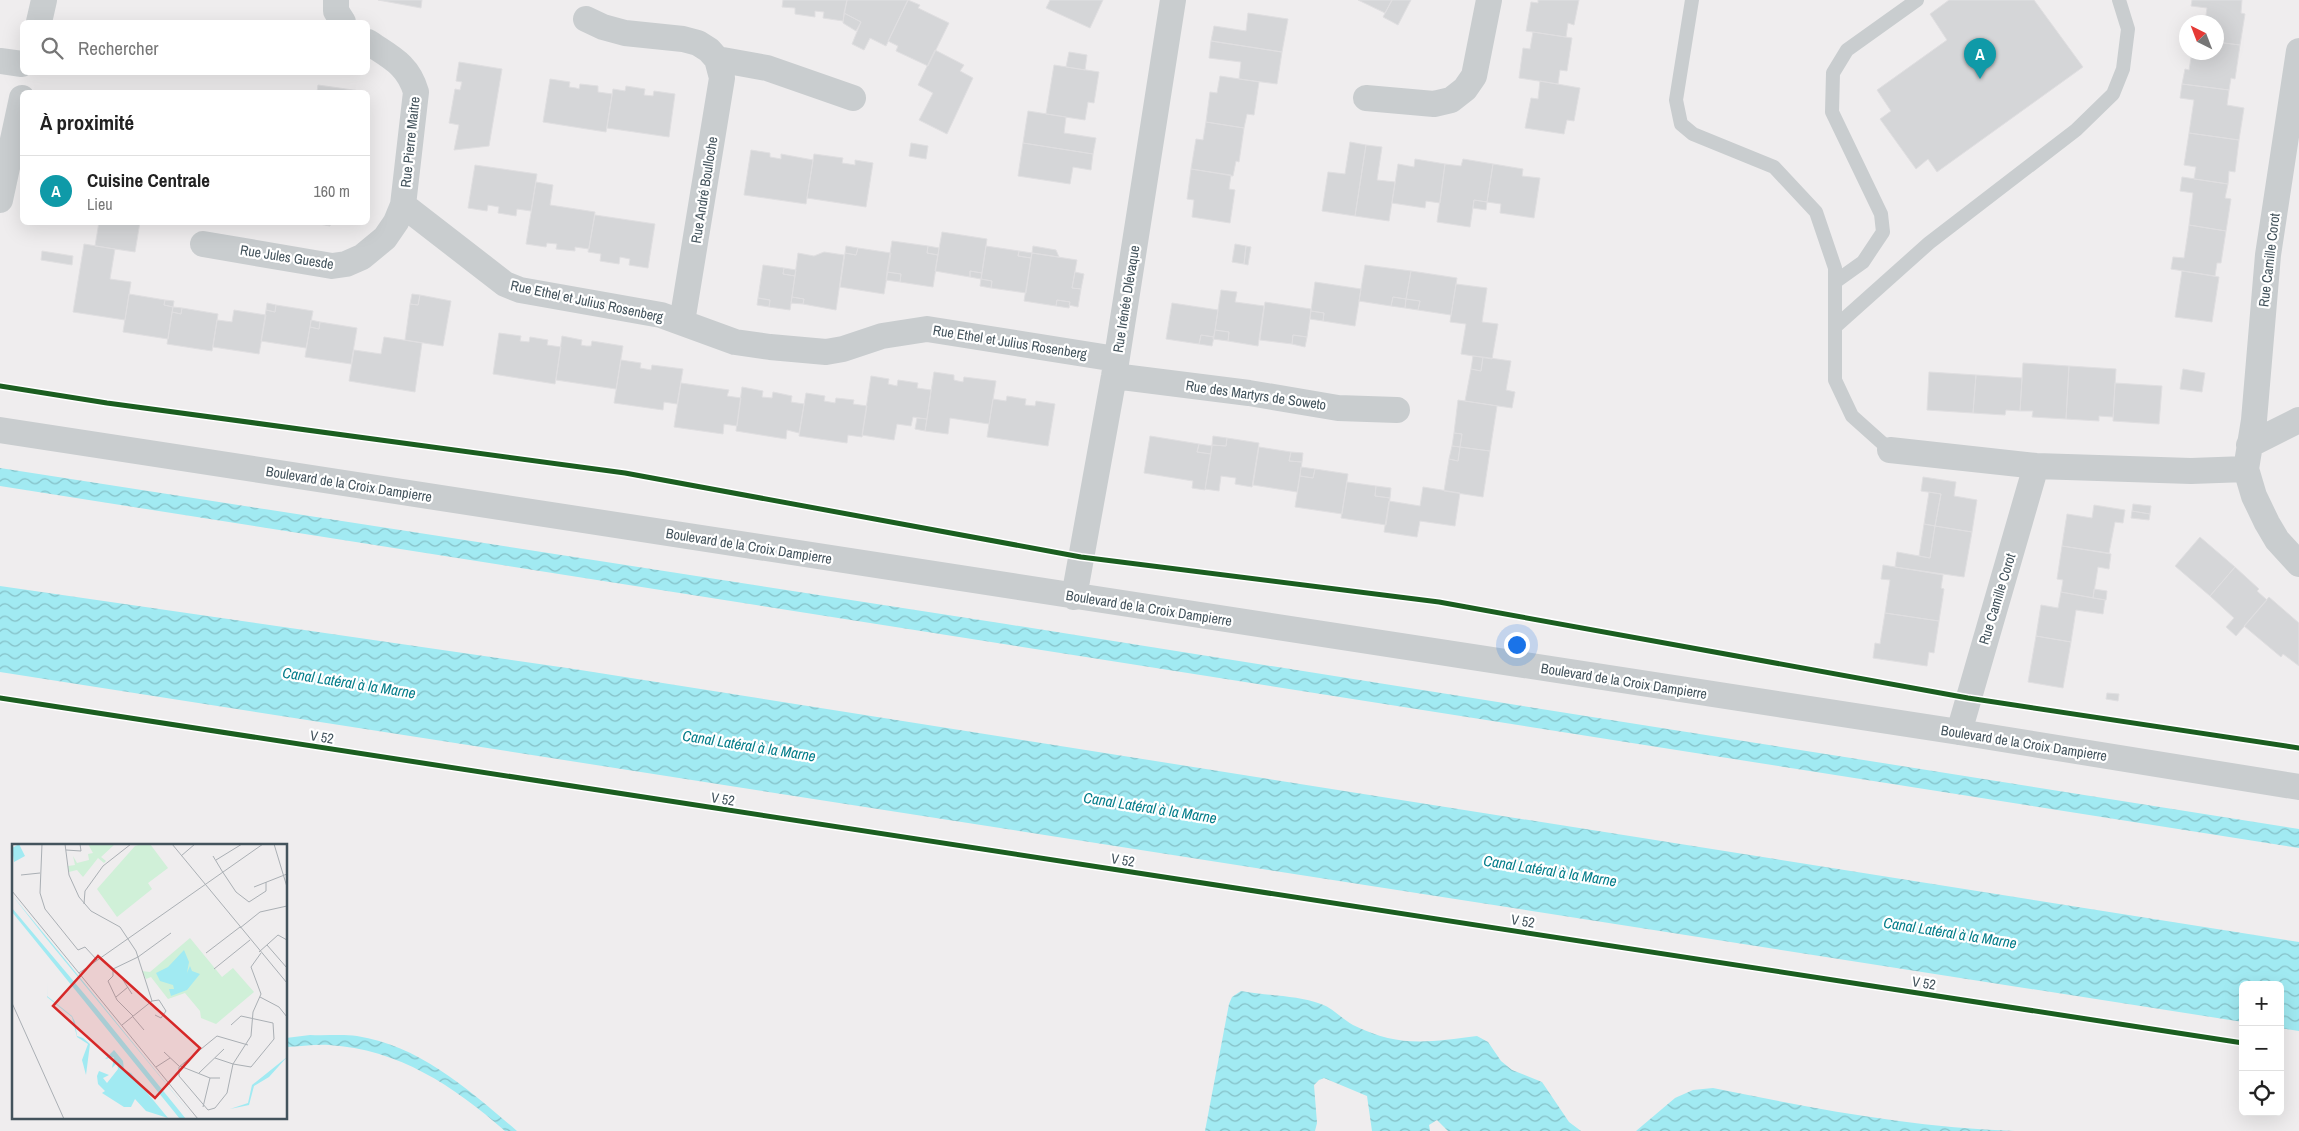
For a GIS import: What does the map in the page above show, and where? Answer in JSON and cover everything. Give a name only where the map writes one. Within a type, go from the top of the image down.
[{"type":"street","points":[[39,20],[44,0]]},
{"type":"street","points":[[336,0],[336,11],[342,20]]},
{"type":"street","name":"Rue Irénée Dlévaque","points":[[1074,597],[1115,367],[1174,0]]},
{"type":"street","points":[[1366,98],[1434,104],[1451,100],[1465,89],[1474,76],[1489,0]]},
{"type":"street","points":[[586,19],[603,27],[625,33],[683,39],[698,43],[709,50],[717,60],[767,68],[853,98]]},
{"type":"street","name":"Rue Pierre Maitre","points":[[370,43],[405,68],[413,80],[416,92],[403,205]]},
{"type":"street","name":"Rue Camille Corot","points":[[2299,51],[2268,255],[2254,420],[2248,457],[2254,496],[2277,540],[2299,564]]},
{"type":"street","points":[[0,60],[20,64]]},
{"type":"street","name":"Rue André Boulloche","points":[[682,322],[722,78],[717,60]]},
{"type":"street","points":[[24,90],[27,75]]},
{"type":"street","points":[[0,200],[20,107]]},
{"type":"street","name":"Rue Ethel et Julius Rosenberg","points":[[403,205],[504,284],[520,290],[637,309],[682,322],[735,342],[809,352],[826,352],[843,349],[882,336],[927,328],[1115,367]]},
{"type":"street","name":"Rue Jules Guesde","points":[[203,244],[332,266],[346,264],[362,257],[385,238],[403,205]]},
{"type":"street","name":"Rue des Martyrs de Soweto","points":[[1115,367],[1338,408],[1397,410]]},
{"type":"street","points":[[1890,450],[2036,466],[2192,471],[2248,457],[2299,420]]},
{"type":"street","name":"Boulevard de la Croix Dampierre","points":[[0,430],[1959,732],[2299,787]]},
{"type":"street","name":"Rue Camille Corot","points":[[1959,732],[2036,466]]},
{"type":"lane","points":[[1692,0],[1676,100],[1682,124],[1693,134],[1774,167],[1816,212],[1835,268],[1835,380],[1852,416],[1890,450]]},
{"type":"lane","points":[[1835,282],[1863,262],[1883,232],[1881,214],[1832,112],[1833,73],[1847,50],[1917,0]]},
{"type":"lane","points":[[1835,327],[1929,243],[2076,130],[2113,94],[2123,70],[2128,29],[2119,0]]},
{"type":"water","points":[[0,468],[1006,624],[2299,829],[2299,848],[0,486]]},
{"type":"water","name":"Canal Latéral à la Marne","points":[[0,586],[574,669],[2299,942],[2299,1031],[2284,1029],[2284,981],[2239,981],[2239,1021],[0,672]]},
{"type":"water","points":[[1241,991],[1302,999],[1321,1004],[1330,1008],[1353,1025],[1385,1037],[1400,1040],[1429,1041],[1477,1036],[1488,1042],[1501,1061],[1512,1070],[1542,1082],[1569,1122],[1581,1131],[1448,1131],[1437,1120],[1429,1125],[1430,1131],[1372,1131],[1367,1096],[1324,1078],[1314,1085],[1317,1123],[1315,1131],[1205,1131],[1229,1004],[1232,997]]},
{"type":"water","points":[[310,1035],[357,1036],[380,1041],[402,1049],[443,1072],[463,1086],[517,1131],[505,1131],[466,1099],[445,1085],[402,1062],[354,1048],[324,1045],[288,1047],[288,1038]]},
{"type":"water","points":[[1713,1088],[1863,1116],[1938,1126],[2015,1131],[1636,1131],[1675,1098],[1693,1090]]},
{"type":"building","points":[[378,0],[422,0],[421,8]]},
{"type":"building","points":[[783,0],[847,0],[843,21],[823,18],[824,12],[815,11],[815,17],[795,14],[795,8],[782,7]]},
{"type":"building","points":[[847,0],[908,0],[886,46],[870,38],[864,50],[852,44],[861,22],[844,13]]},
{"type":"building","points":[[908,0],[920,5],[918,8],[949,23],[928,66],[896,51],[898,46],[888,41]]},
{"type":"building","points":[[1050,0],[1103,0],[1090,28],[1046,8]]},
{"type":"building","points":[[1358,0],[1392,0],[1385,13]]},
{"type":"building","points":[[1392,0],[1411,0],[1398,25],[1383,17]]},
{"type":"building","points":[[1538,0],[1579,0],[1574,25],[1568,23],[1566,37],[1526,31],[1531,2],[1538,3]]},
{"type":"building","points":[[1949,0],[2034,0],[2083,67],[1937,172],[1928,159],[1916,169],[1880,119],[1891,111],[1877,90],[1947,40],[1930,14]]},
{"type":"building","points":[[2192,0],[2242,0],[2241,13],[2245,14],[2240,45],[2224,43],[2224,15],[2206,15],[2207,8],[2191,6]]},
{"type":"building","points":[[844,13],[861,22],[856,31],[843,23]]},
{"type":"building","points":[[1248,13],[1288,19],[1282,52],[1211,41],[1214,26],[1246,31]]},
{"type":"building","points":[[1533,32],[1572,38],[1567,71],[1560,70],[1558,84],[1519,78],[1523,48],[1530,49]]},
{"type":"building","points":[[1211,41],[1282,52],[1277,84],[1239,79],[1241,62],[1209,58]]},
{"type":"building","points":[[2224,43],[2240,45],[2235,79],[2231,78],[2229,90],[2182,84],[2185,69],[2189,70],[2191,60],[2224,60]]},
{"type":"building","points":[[935,50],[964,65],[960,71],[973,78],[947,134],[919,120],[933,93],[918,85]]},
{"type":"building","points":[[1069,52],[1087,55],[1085,70],[1066,67]]},
{"type":"building","points":[[459,62],[502,69],[489,146],[454,150],[459,125],[449,123],[455,89],[460,90],[462,82],[456,81]]},
{"type":"building","points":[[1054,65],[1099,72],[1094,103],[1088,102],[1085,120],[1046,114]]},
{"type":"building","points":[[1220,76],[1259,82],[1254,115],[1247,114],[1244,128],[1206,122],[1210,92],[1217,93]]},
{"type":"building","points":[[550,79],[570,82],[569,87],[579,89],[580,84],[598,86],[598,92],[612,94],[606,132],[543,122]]},
{"type":"building","points":[[1540,81],[1580,88],[1574,121],[1567,120],[1564,134],[1525,128],[1531,98],[1538,99]]},
{"type":"building","points":[[2182,84],[2229,90],[2227,105],[2244,108],[2239,140],[2189,133],[2194,100],[2180,98]]},
{"type":"building","points":[[318,85],[353,90],[317,90]]},
{"type":"building","points":[[626,86],[645,89],[644,95],[653,96],[654,91],[675,94],[669,137],[607,128],[613,89],[625,91]]},
{"type":"building","points":[[1028,111],[1066,117],[1064,133],[1096,138],[1093,154],[1023,143]]},
{"type":"building","points":[[1206,122],[1244,128],[1239,162],[1236,161],[1233,176],[1191,169],[1196,139],[1203,140]]},
{"type":"building","points":[[2189,133],[2239,140],[2235,172],[2229,171],[2228,184],[2194,179],[2196,167],[2184,165]]},
{"type":"building","points":[[1350,142],[1366,145],[1355,216],[1322,211],[1328,172],[1345,174]]},
{"type":"building","points":[[911,143],[928,146],[926,159],[909,156]]},
{"type":"building","points":[[1023,143],[1093,154],[1091,170],[1073,167],[1070,184],[1018,176]]},
{"type":"building","points":[[1366,145],[1382,147],[1377,180],[1395,182],[1389,221],[1355,216]]},
{"type":"building","points":[[751,150],[770,153],[770,157],[781,159],[781,154],[813,160],[806,204],[744,195]]},
{"type":"building","points":[[814,154],[843,158],[842,163],[855,165],[855,160],[873,163],[866,207],[807,198]]},
{"type":"building","points":[[1415,159],[1445,164],[1440,203],[1426,201],[1425,208],[1392,203],[1398,164],[1414,167]]},
{"type":"building","points":[[1463,159],[1493,164],[1487,202],[1474,200],[1470,227],[1437,222],[1445,164],[1461,166]]},
{"type":"building","points":[[1493,164],[1523,169],[1522,176],[1540,178],[1534,218],[1500,213],[1501,204],[1487,202]]},
{"type":"building","points":[[475,165],[537,174],[531,211],[517,209],[516,216],[498,213],[499,207],[488,205],[487,211],[468,208]]},
{"type":"building","points":[[1191,169],[1231,175],[1229,189],[1235,190],[1230,223],[1192,217],[1194,200],[1187,199]]},
{"type":"building","points":[[2182,177],[2228,184],[2225,198],[2231,199],[2226,231],[2189,225],[2193,193],[2180,191]]},
{"type":"building","points":[[536,182],[553,185],[550,205],[595,212],[589,249],[575,247],[575,251],[556,249],[557,244],[547,243],[546,247],[526,244]]},
{"type":"building","points":[[1474,200],[1487,202],[1486,210],[1473,208]]},
{"type":"building","points":[[595,215],[655,224],[648,268],[629,265],[630,259],[620,257],[619,264],[600,261],[601,254],[588,252]]},
{"type":"building","points":[[98,225],[140,225],[135,252],[95,246]]},
{"type":"building","points":[[2189,225],[2226,231],[2221,263],[2217,263],[2215,276],[2171,269],[2173,257],[2184,258]]},
{"type":"building","points":[[942,232],[987,239],[982,273],[970,271],[970,277],[935,271]]},
{"type":"building","points":[[892,241],[928,246],[927,253],[938,255],[933,287],[900,282],[901,274],[887,272]]},
{"type":"building","points":[[84,244],[115,249],[110,279],[131,282],[125,320],[73,312]]},
{"type":"building","points":[[1235,244],[1246,246],[1244,264],[1232,262]]},
{"type":"building","points":[[846,246],[858,248],[856,255],[845,253]]},
{"type":"building","points":[[928,246],[939,248],[938,255],[927,253]]},
{"type":"building","points":[[986,246],[1019,251],[1018,256],[1031,258],[1026,293],[991,288],[992,281],[981,279]]},
{"type":"building","points":[[1033,246],[1056,250],[1059,257],[1032,253]]},
{"type":"building","points":[[1246,246],[1251,247],[1248,265],[1244,264]]},
{"type":"building","points":[[858,248],[891,253],[884,294],[840,287],[845,253],[856,255]]},
{"type":"building","points":[[42,251],[73,256],[72,265],[41,260]]},
{"type":"building","points":[[1019,251],[1032,253],[1031,258],[1018,256]]},
{"type":"building","points":[[824,252],[844,255],[836,310],[803,304],[804,299],[792,297],[798,253],[814,256]]},
{"type":"building","points":[[1032,253],[1077,260],[1072,288],[1081,289],[1078,307],[1069,305],[1070,302],[1057,300],[1056,306],[1024,301]]},
{"type":"building","points":[[763,265],[784,268],[783,274],[795,276],[790,310],[769,307],[770,300],[758,298]]},
{"type":"building","points":[[1365,265],[1411,271],[1406,299],[1393,297],[1391,306],[1359,301]]},
{"type":"building","points":[[784,268],[796,270],[795,276],[783,274]]},
{"type":"building","points":[[970,271],[982,273],[981,279],[970,277]]},
{"type":"building","points":[[1411,271],[1457,278],[1451,315],[1418,310],[1420,301],[1406,299]]},
{"type":"building","points":[[2182,271],[2219,277],[2212,322],[2175,317]]},
{"type":"building","points":[[887,272],[901,274],[900,282],[886,280]]},
{"type":"building","points":[[1075,272],[1084,274],[1081,289],[1072,288]]},
{"type":"building","points":[[981,279],[992,281],[991,288],[980,286]]},
{"type":"building","points":[[1315,282],[1361,289],[1355,326],[1323,321],[1324,313],[1311,311]]},
{"type":"building","points":[[1456,284],[1487,288],[1482,322],[1498,324],[1492,359],[1461,354],[1466,324],[1450,322]]},
{"type":"building","points":[[1221,290],[1237,292],[1235,302],[1264,306],[1258,346],[1228,341],[1229,332],[1215,330]]},
{"type":"building","points":[[129,294],[165,300],[164,305],[173,307],[168,339],[123,332]]},
{"type":"building","points":[[412,294],[420,295],[418,305],[410,304]]},
{"type":"building","points":[[420,295],[451,301],[443,346],[405,340],[410,304],[418,305]]},
{"type":"building","points":[[792,297],[804,299],[803,304],[791,303]]},
{"type":"building","points":[[1393,297],[1406,299],[1405,308],[1391,306]]},
{"type":"building","points":[[758,298],[770,300],[769,307],[757,305]]},
{"type":"building","points":[[1406,299],[1420,301],[1418,310],[1405,308]]},
{"type":"building","points":[[165,300],[174,301],[173,307],[164,305]]},
{"type":"building","points":[[1057,300],[1070,302],[1069,308],[1056,306]]},
{"type":"building","points":[[1265,302],[1311,309],[1307,337],[1293,335],[1292,344],[1260,340]]},
{"type":"building","points":[[267,303],[276,305],[275,312],[266,310]]},
{"type":"building","points":[[1172,303],[1218,310],[1214,337],[1201,335],[1199,344],[1166,339]]},
{"type":"building","points":[[276,305],[313,311],[306,348],[261,341],[266,310],[275,312]]},
{"type":"building","points":[[173,307],[182,308],[181,314],[172,312]]},
{"type":"building","points":[[182,308],[218,314],[212,351],[167,344],[172,312],[181,314]]},
{"type":"building","points":[[234,310],[266,315],[259,354],[213,347],[217,320],[232,322]]},
{"type":"building","points":[[1311,311],[1324,313],[1323,321],[1310,319]]},
{"type":"building","points":[[311,320],[320,322],[319,329],[310,327]]},
{"type":"building","points":[[320,322],[357,328],[351,364],[305,357],[310,327],[319,329]]},
{"type":"building","points":[[1215,330],[1229,332],[1228,341],[1213,339]]},
{"type":"building","points":[[499,333],[521,336],[520,341],[529,342],[530,337],[548,340],[547,345],[561,347],[555,384],[493,374]]},
{"type":"building","points":[[1201,335],[1214,337],[1212,346],[1199,344]]},
{"type":"building","points":[[1293,335],[1307,337],[1305,347],[1292,344]]},
{"type":"building","points":[[562,336],[582,340],[581,345],[586,346],[591,346],[592,341],[623,346],[616,389],[556,380]]},
{"type":"building","points":[[384,337],[422,343],[415,392],[349,381],[354,350],[381,354]]},
{"type":"building","points":[[1473,356],[1483,357],[1481,371],[1471,369]]},
{"type":"building","points":[[1483,357],[1511,361],[1506,390],[1515,392],[1512,408],[1465,401],[1471,369],[1481,371]]},
{"type":"building","points":[[621,360],[641,363],[640,368],[651,370],[652,365],[683,369],[677,404],[664,402],[663,410],[614,403]]},
{"type":"building","points":[[2023,363],[2069,366],[2066,419],[2032,417],[2033,411],[2020,411]]},
{"type":"building","points":[[2069,366],[2116,369],[2113,417],[2099,416],[2099,421],[2066,419]]},
{"type":"building","points":[[2183,369],[2205,373],[2202,392],[2180,389]]},
{"type":"building","points":[[934,372],[954,375],[954,380],[963,382],[964,377],[996,381],[989,424],[950,418],[948,434],[925,431]]},
{"type":"building","points":[[1929,372],[1976,375],[1973,413],[1927,410]]},
{"type":"building","points":[[1976,375],[2022,378],[2020,411],[2006,410],[2005,415],[1973,413]]},
{"type":"building","points":[[871,376],[889,379],[888,384],[897,386],[898,380],[918,383],[917,388],[931,390],[927,419],[913,417],[911,426],[897,424],[894,440],[862,435]]},
{"type":"building","points":[[681,383],[729,390],[727,396],[741,398],[737,426],[724,424],[723,434],[674,427]]},
{"type":"building","points":[[2115,383],[2162,386],[2159,424],[2113,421]]},
{"type":"building","points":[[742,387],[763,391],[762,397],[772,398],[773,392],[792,396],[791,402],[804,404],[799,433],[787,430],[786,439],[736,431]]},
{"type":"building","points":[[806,393],[825,396],[824,401],[835,403],[836,398],[854,400],[853,404],[867,406],[862,437],[848,435],[847,443],[799,436]]},
{"type":"building","points":[[1007,396],[1026,399],[1025,405],[1035,406],[1036,401],[1055,404],[1048,446],[987,437],[993,399],[1006,401]]},
{"type":"building","points":[[1458,400],[1497,406],[1490,451],[1460,447],[1462,434],[1454,433]]},
{"type":"building","points":[[917,418],[927,419],[925,431],[915,429]]},
{"type":"building","points":[[1454,433],[1462,434],[1460,447],[1452,446]]},
{"type":"building","points":[[1150,436],[1199,444],[1197,452],[1211,454],[1205,490],[1192,488],[1193,481],[1144,473]]},
{"type":"building","points":[[1213,436],[1227,438],[1226,446],[1212,445]]},
{"type":"building","points":[[1227,438],[1259,443],[1252,487],[1235,484],[1236,478],[1221,476],[1219,491],[1205,489],[1212,445],[1226,446]]},
{"type":"building","points":[[1199,444],[1212,446],[1211,454],[1197,452]]},
{"type":"building","points":[[1452,446],[1460,447],[1458,461],[1449,459]]},
{"type":"building","points":[[1259,447],[1291,452],[1289,461],[1302,462],[1297,492],[1253,485]]},
{"type":"building","points":[[1460,447],[1490,451],[1483,497],[1444,491],[1449,459],[1458,461]]},
{"type":"building","points":[[1291,452],[1303,453],[1302,462],[1289,461]]},
{"type":"building","points":[[1301,467],[1315,469],[1313,478],[1300,476]]},
{"type":"building","points":[[1315,469],[1348,474],[1342,514],[1295,507],[1300,476],[1313,478]]},
{"type":"building","points":[[1923,477],[1956,482],[1954,496],[1977,500],[1972,532],[1935,526],[1941,494],[1921,491]]},
{"type":"building","points":[[1347,482],[1376,486],[1375,496],[1390,498],[1386,525],[1341,518]]},
{"type":"building","points":[[1376,486],[1391,488],[1390,498],[1375,496]]},
{"type":"building","points":[[1423,487],[1460,493],[1455,526],[1420,521],[1417,537],[1384,532],[1389,501],[1420,506]]},
{"type":"building","points":[[1929,492],[1941,494],[1935,526],[1924,524]]},
{"type":"building","points":[[2133,504],[2151,506],[2150,514],[2132,511]]},
{"type":"building","points":[[2094,505],[2125,510],[2123,523],[2115,522],[2109,553],[2062,546],[2067,514],[2092,518]]},
{"type":"building","points":[[2132,511],[2150,514],[2149,520],[2131,518]]},
{"type":"building","points":[[1924,524],[1935,526],[1930,558],[1919,556]]},
{"type":"building","points":[[1935,526],[1972,532],[1964,577],[1895,567],[1897,552],[1930,558]]},
{"type":"building","points":[[2200,537],[2235,567],[2210,596],[2175,566]]},
{"type":"building","points":[[2062,546],[2111,554],[2109,569],[2098,567],[2093,598],[2061,592],[2063,580],[2057,579]]},
{"type":"building","points":[[1883,565],[1943,575],[1941,588],[1944,589],[1939,621],[1885,613],[1890,580],[1881,579]]},
{"type":"building","points":[[2235,567],[2259,589],[2257,591],[2267,600],[2236,636],[2226,627],[2234,618],[2210,596]]},
{"type":"building","points":[[2094,589],[2107,591],[2106,600],[2093,598]]},
{"type":"building","points":[[2061,592],[2105,600],[2103,614],[2076,610],[2071,642],[2036,636],[2041,605],[2058,608]]},
{"type":"building","points":[[2269,597],[2299,623],[2299,666],[2283,654],[2281,657],[2244,626]]},
{"type":"building","points":[[1885,613],[1939,621],[1934,653],[1929,652],[1927,666],[1873,658],[1875,643],[1880,644]]},
{"type":"building","points":[[2036,636],[2071,642],[2063,688],[2028,682]]},
{"type":"building","points":[[2107,693],[2119,694],[2118,701],[2106,699]]},
{"type":"cycle path","points":[[0,386],[107,403],[625,473],[1081,557],[1439,602],[1968,698],[2299,748]]},
{"type":"cycle path","name":"V 52","points":[[0,698],[2239,1042]]},
{"type":"place","name":"Cuisine Centrale","points":[[1980,79]]}]
